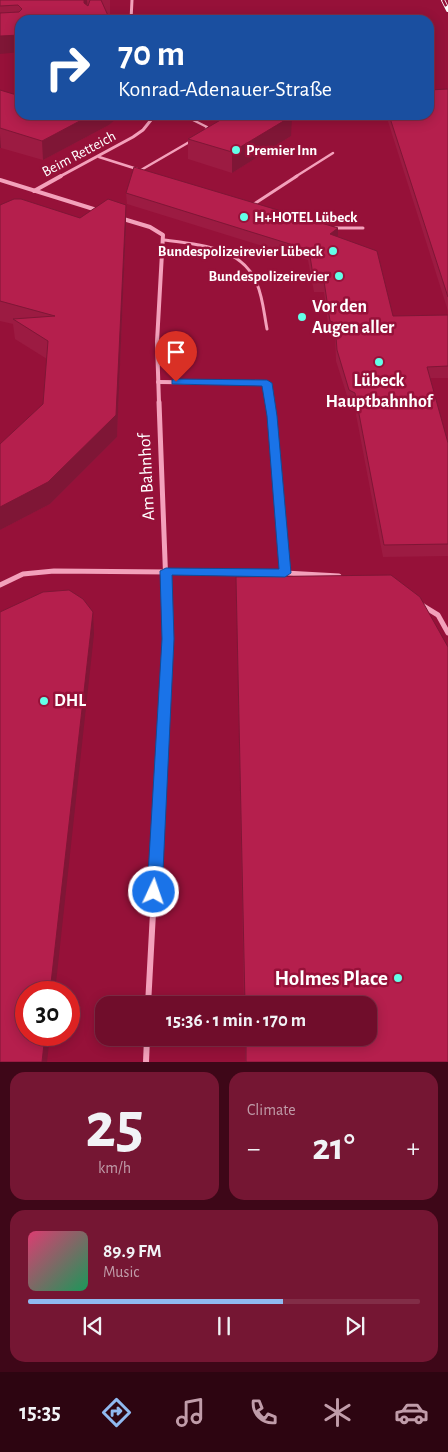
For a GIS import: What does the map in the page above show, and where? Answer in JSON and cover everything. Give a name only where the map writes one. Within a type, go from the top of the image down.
[{"type":"street","points":[[132,0],[132,15]]},
{"type":"street","name":"Beim Retteich","points":[[34,191],[99,157],[143,130],[151,120]]},
{"type":"street","points":[[0,180],[107,214]]},
{"type":"street","points":[[115,216],[158,231],[163,235],[164,240]]},
{"type":"street","name":"Am Bahnhof","points":[[148,996],[168,639],[156,342],[164,240]]},
{"type":"street","points":[[158,382],[267,383],[272,416],[285,573]]},
{"type":"street","points":[[0,585],[24,574],[54,571],[285,573],[349,578]]},
{"type":"street","points":[[412,600],[438,615],[448,633]]},
{"type":"street","points":[[146,1062],[147,1046]]},
{"type":"lane","points":[[197,120],[205,123],[208,127],[204,132]]},
{"type":"lane","points":[[141,170],[198,136]]},
{"type":"lane","points":[[263,207],[254,204],[333,153]]},
{"type":"lane","points":[[99,157],[150,172]]},
{"type":"lane","points":[[326,226],[335,228],[364,228]]},
{"type":"lane","points":[[164,240],[202,245],[241,260],[256,282],[267,329]]},
{"type":"building","points":[[0,0],[84,0],[84,3],[88,6],[90,0],[101,0],[108,15],[15,15],[15,35],[0,36],[0,13],[19,12],[22,9],[18,5],[0,6]]},
{"type":"building","points":[[448,89],[448,297],[391,120],[434,120],[434,90]]},
{"type":"building","points":[[0,90],[15,94],[15,120],[82,120],[42,141],[0,128]]},
{"type":"building","points":[[220,120],[285,120],[232,152],[188,139]]},
{"type":"building","points":[[134,167],[338,228],[330,234],[377,251],[393,316],[448,315],[448,366],[427,367],[448,443],[448,544],[384,545],[355,393],[349,390],[337,350],[335,323],[330,321],[324,281],[314,281],[309,250],[126,193]]},
{"type":"building","points":[[14,199],[21,199],[80,218],[108,199],[126,205],[116,415],[48,482],[0,507],[0,444],[43,404],[48,341],[13,319],[55,316],[0,301],[0,205]]},
{"type":"building","points":[[391,575],[420,597],[448,647],[448,1062],[246,1062],[246,1046],[377,1046],[377,996],[245,996],[236,577]]},
{"type":"building","points":[[69,590],[83,599],[93,612],[51,981],[15,981],[15,1046],[44,1046],[42,1062],[0,1062],[0,612],[43,592]]},
{"type":"railway","points":[[443,0],[448,10]]},
{"type":"place","name":"Premier Inn","points":[[236,150]]},
{"type":"place","name":"H+HOTEL Lübeck","points":[[244,217]]},
{"type":"place","name":"Bundespolizeirevier Lübeck","points":[[333,251]]},
{"type":"place","name":"Bundespolizeirevier","points":[[339,276]]},
{"type":"place","name":"Vor den Augen aller","points":[[302,317]]},
{"type":"place","name":"Lübeck Hauptbahnhof","points":[[379,362]]},
{"type":"place","name":"DHL","points":[[44,701]]},
{"type":"place","name":"Holmes Place","points":[[398,978]]},
{"type":"route","points":[[154,892],[168,639],[166,571],[285,573],[272,416],[267,383],[176,382]]}]
